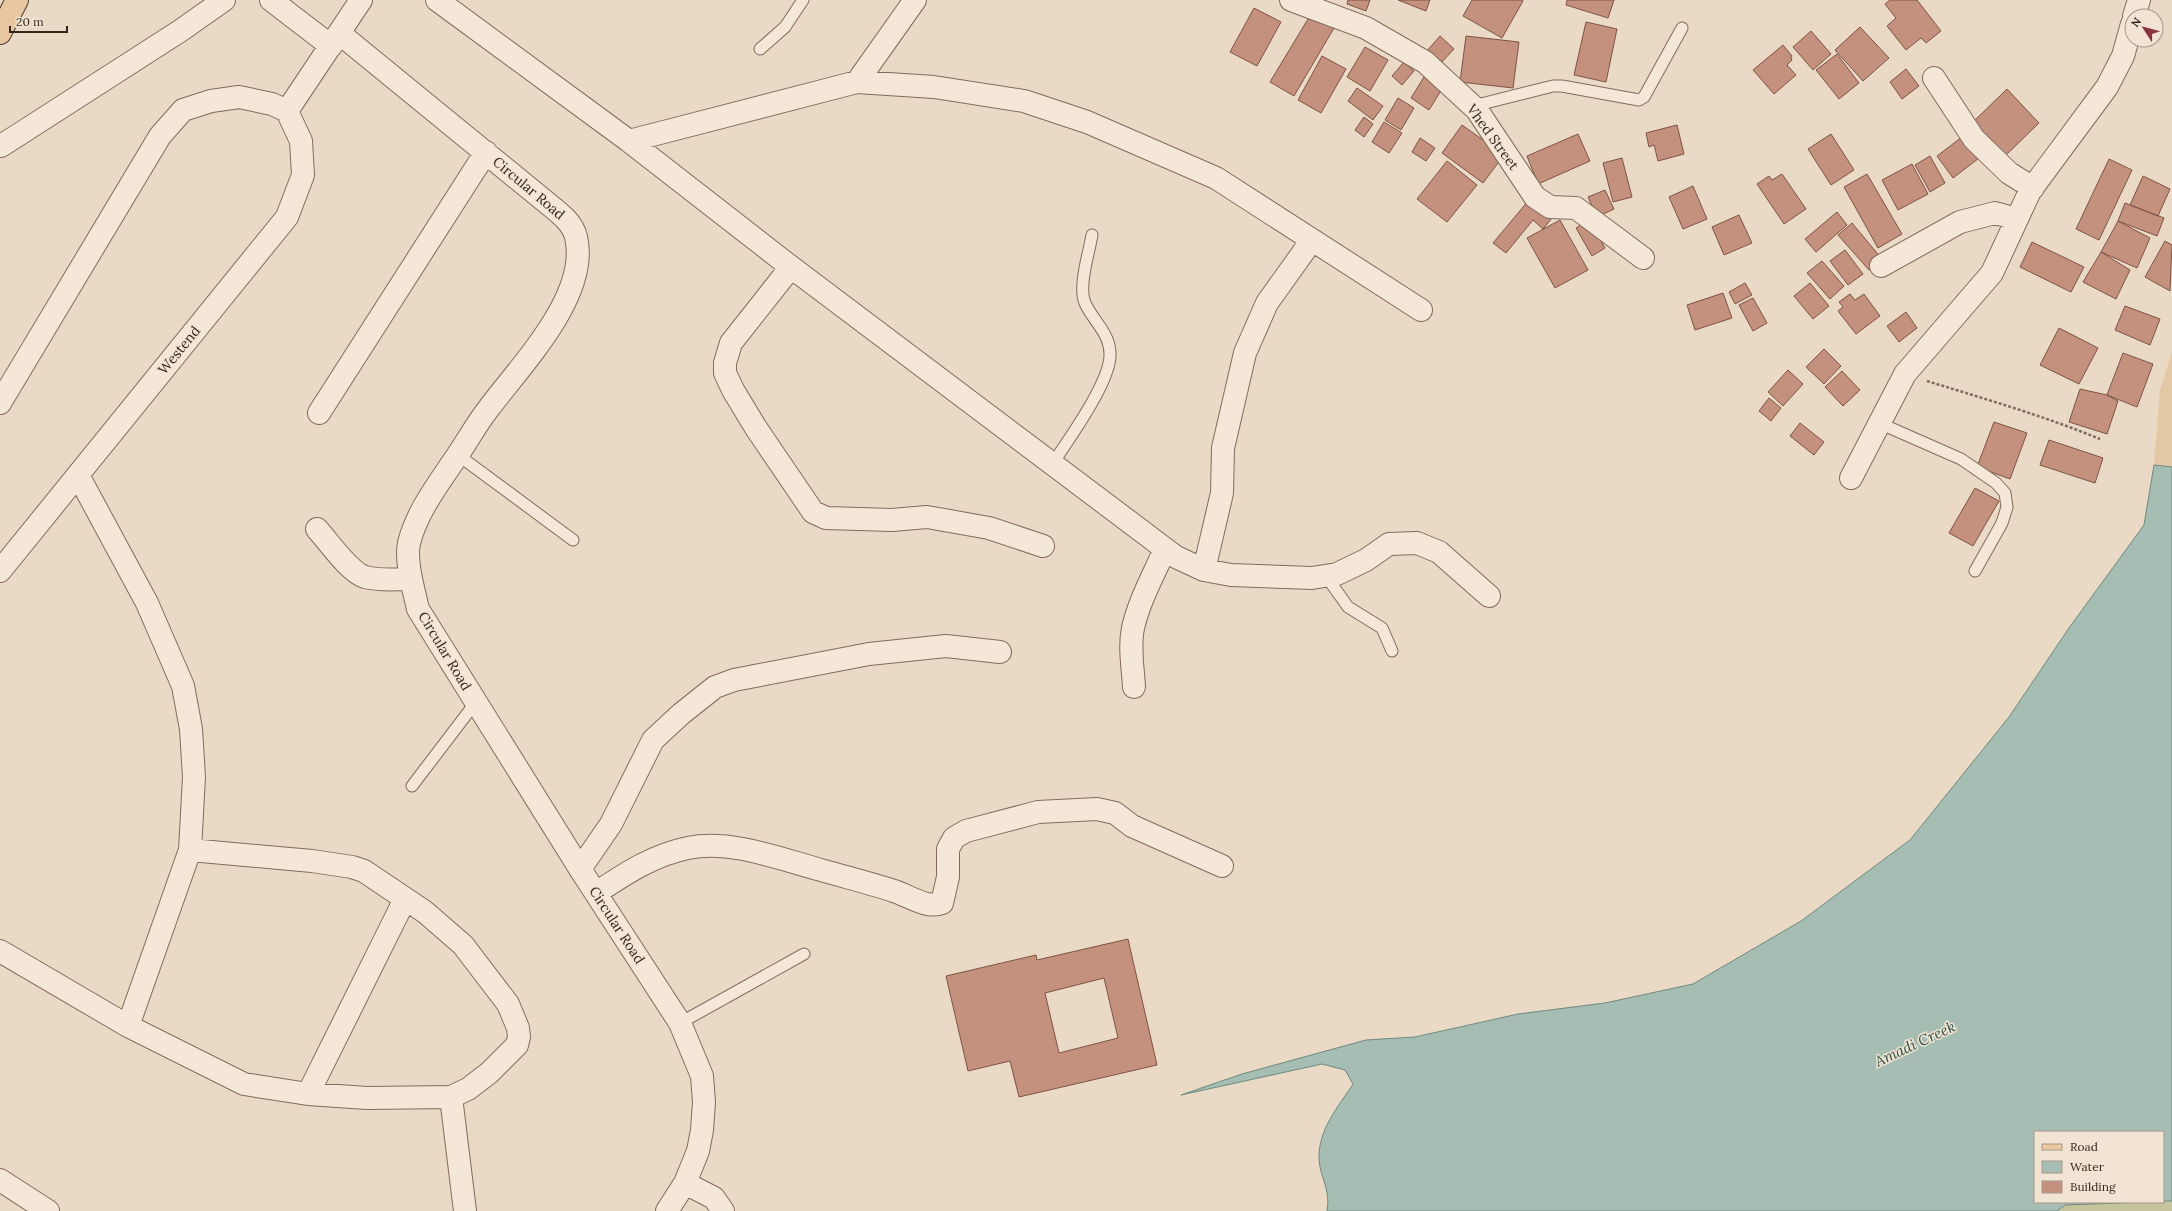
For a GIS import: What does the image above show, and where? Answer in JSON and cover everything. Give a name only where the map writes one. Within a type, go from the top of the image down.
[{"type":"main road","points":[[0,33],[17,0]]},
{"type":"street","points":[[1,146],[180,31],[224,0]]},
{"type":"street","name":"Circular Road","points":[[271,0],[335,39],[486,152],[568,221],[576,236],[577,251],[571,287],[559,315],[488,410],[426,503],[414,528],[409,546],[411,579],[418,609],[580,869],[680,1023],[702,1076],[704,1102],[702,1130],[698,1151],[685,1183],[667,1211]]},
{"type":"street","points":[[0,403],[160,136],[183,110],[211,100],[239,97],[272,104],[287,111],[361,0]]},
{"type":"street","points":[[437,0],[629,141],[791,267],[1176,557],[1204,570],[1231,575],[1312,578],[1337,574],[1366,560],[1389,544],[1417,543],[1439,552],[1490,596]]},
{"type":"street","points":[[857,82],[915,0]]},
{"type":"street","name":"Vhed Street","points":[[1291,0],[1366,28],[1425,62],[1473,106],[1535,197],[1550,207],[1576,208],[1643,258]]},
{"type":"street","points":[[1851,478],[1905,374],[1992,273],[2033,188],[2107,87],[2122,56],[2124,48]]},
{"type":"street","points":[[1934,78],[1974,139],[2010,173],[2033,188]]},
{"type":"street","points":[[629,141],[857,82],[934,87],[1024,101],[1087,122],[1216,178],[1421,310]]},
{"type":"street","name":"Westend","points":[[0,571],[287,217],[303,175],[301,141],[287,111]]},
{"type":"street","points":[[319,413],[486,152]]},
{"type":"street","points":[[1881,266],[1960,222],[1995,212],[2017,219]]},
{"type":"street","points":[[1204,570],[1222,493],[1223,448],[1245,353],[1267,303],[1312,240]]},
{"type":"street","points":[[791,267],[731,343],[727,353],[725,372],[733,390],[756,428],[813,512],[826,518],[892,520],[927,517],[989,528],[1044,546]]},
{"type":"street","points":[[78,475],[147,603],[183,686],[191,729],[194,776],[190,850],[128,1026]]},
{"type":"street","points":[[317,529],[351,568],[363,576],[377,579],[411,579]]},
{"type":"street","points":[[1134,687],[1132,659],[1133,630],[1141,604],[1165,549]]},
{"type":"street","points":[[580,869],[611,824],[653,740],[680,714],[715,687],[734,680],[869,654],[946,646],[1000,652]]},
{"type":"street","points":[[596,893],[648,860],[688,848],[711,845],[757,852],[894,891],[922,902],[937,905],[942,903],[945,896],[948,877],[948,849],[954,838],[966,831],[1038,812],[1078,809],[1097,809],[1115,813],[1132,826],[1222,866]]},
{"type":"street","points":[[0,951],[128,1026],[244,1084],[308,1094],[367,1098],[451,1097],[468,1089],[489,1073],[511,1052],[519,1041],[518,1028],[508,1004],[463,945],[425,912],[364,872],[352,867],[312,861],[190,850]]},
{"type":"street","points":[[308,1094],[405,899]]},
{"type":"street","points":[[451,1097],[465,1211]]},
{"type":"street","points":[[0,1180],[48,1211]]},
{"type":"street","points":[[685,1183],[714,1198],[723,1211]]},
{"type":"lane","points":[[760,49],[785,27],[803,0]]},
{"type":"lane","points":[[1473,106],[1553,86],[1562,86],[1639,100],[1644,98],[1682,28]]},
{"type":"lane","points":[[1053,463],[1077,426],[1106,374],[1110,354],[1106,335],[1084,302],[1082,287],[1092,234]]},
{"type":"lane","points":[[1879,422],[1938,447],[1960,459],[1996,484],[2005,493],[2007,507],[2002,523],[1975,571]]},
{"type":"lane","points":[[458,455],[573,540]]},
{"type":"lane","points":[[1326,576],[1348,607],[1382,628],[1392,651]]},
{"type":"lane","points":[[412,786],[476,702]]},
{"type":"lane","points":[[680,1023],[804,954]]},
{"type":"path","points":[[1905,374],[2025,413],[2058,422],[2100,439]]},
{"type":"shaded area","points":[[2164,1201],[2172,1201],[2172,1211],[2057,1211],[2065,1205],[2164,1203]]},
{"type":"sand","points":[[2172,352],[2172,467],[2154,465],[2160,390]]},
{"type":"water","name":"Amadi Creek","points":[[2154,465],[2172,467],[2172,1201],[2164,1201],[2164,1131],[2034,1131],[2034,1203],[2118,1203],[2065,1205],[2057,1211],[1327,1211],[1328,1196],[1320,1166],[1320,1148],[1325,1129],[1330,1119],[1353,1084],[1345,1070],[1322,1064],[1181,1095],[1242,1074],[1366,1040],[1415,1037],[1518,1014],[1605,1003],[1693,984],[1801,921],[1910,840],[2009,717],[2069,628],[2144,525]]},
{"type":"building","points":[[1348,0],[1370,0],[1366,11],[1347,4]]},
{"type":"building","points":[[1398,0],[1430,0],[1426,11]]},
{"type":"building","points":[[1472,0],[1523,1],[1502,38],[1463,16]]},
{"type":"building","points":[[1567,0],[1614,0],[1608,18],[1566,5]]},
{"type":"building","points":[[1890,0],[1917,0],[1941,31],[1926,43],[1921,38],[1906,50],[1887,26],[1896,18],[1885,4]]},
{"type":"building","points":[[1254,8],[1281,22],[1257,66],[1230,52]]},
{"type":"building","points":[[1311,14],[1334,28],[1294,96],[1270,82]]},
{"type":"building","points":[[1586,22],[1617,29],[1606,82],[1574,75]]},
{"type":"building","points":[[1860,27],[1889,58],[1863,81],[1835,50]]},
{"type":"building","points":[[1811,31],[1831,54],[1813,70],[1793,47]]},
{"type":"building","points":[[1440,36],[1454,49],[1440,64],[1426,52]]},
{"type":"building","points":[[1466,36],[1519,42],[1513,88],[1460,82]]},
{"type":"building","points":[[1783,45],[1792,56],[1792,60],[1787,65],[1796,75],[1774,94],[1753,70]]},
{"type":"building","points":[[1365,47],[1388,60],[1370,91],[1347,77]]},
{"type":"building","points":[[1837,54],[1859,83],[1839,99],[1816,70]]},
{"type":"building","points":[[1322,56],[1346,69],[1321,113],[1298,100]]},
{"type":"building","points":[[1404,62],[1414,71],[1402,85],[1392,76]]},
{"type":"building","points":[[1906,69],[1919,86],[1902,99],[1890,82]]},
{"type":"building","points":[[1424,77],[1442,89],[1429,110],[1411,98]]},
{"type":"building","points":[[1357,88],[1383,106],[1373,120],[1348,101]]},
{"type":"building","points":[[2007,89],[2039,123],[2004,157],[1972,123]]},
{"type":"building","points":[[1398,98],[1414,108],[1401,130],[1385,120]]},
{"type":"building","points":[[1364,117],[1373,124],[1364,137],[1355,130]]},
{"type":"building","points":[[1384,122],[1402,133],[1389,153],[1372,142]]},
{"type":"building","points":[[1462,125],[1504,155],[1483,183],[1442,153]]},
{"type":"building","points":[[1677,125],[1684,154],[1658,161],[1654,145],[1649,147],[1646,133]]},
{"type":"building","points":[[1578,134],[1590,161],[1538,184],[1527,156]]},
{"type":"building","points":[[1831,134],[1854,170],[1831,185],[1808,149]]},
{"type":"building","points":[[1966,134],[1983,155],[1953,178],[1937,156]]},
{"type":"building","points":[[1420,138],[1435,148],[1426,161],[1412,152]]},
{"type":"building","points":[[1930,156],[1945,183],[1930,192],[1915,165]]},
{"type":"building","points":[[1622,158],[1632,197],[1613,202],[1603,163]]},
{"type":"building","points":[[2109,159],[2132,170],[2099,240],[2076,229]]},
{"type":"building","points":[[1447,161],[1477,185],[1447,222],[1417,199]]},
{"type":"building","points":[[1912,164],[1928,194],[1898,210],[1882,180]]},
{"type":"building","points":[[1782,174],[1806,209],[1784,224],[1757,184],[1769,176],[1772,180]]},
{"type":"building","points":[[1867,174],[1902,234],[1878,248],[1844,187]]},
{"type":"building","points":[[2143,176],[2170,189],[2158,216],[2130,205]]},
{"type":"building","points":[[1693,186],[1707,219],[1683,229],[1669,197]]},
{"type":"building","points":[[1605,190],[1614,209],[1597,217],[1588,197]]},
{"type":"building","points":[[1529,200],[1552,218],[1543,229],[1533,220],[1506,253],[1493,243]]},
{"type":"building","points":[[2125,203],[2164,218],[2157,236],[2118,221]]},
{"type":"building","points":[[1837,212],[1847,225],[1816,252],[1805,239]]},
{"type":"building","points":[[1739,215],[1752,243],[1724,255],[1712,227]]},
{"type":"building","points":[[1560,220],[1588,270],[1555,288],[1527,238]]},
{"type":"building","points":[[1589,220],[1605,248],[1592,256],[1576,228]]},
{"type":"building","points":[[2118,221],[2150,238],[2137,268],[2101,252]]},
{"type":"building","points":[[1852,223],[1882,259],[1869,270],[1838,235]]},
{"type":"building","points":[[2165,241],[2172,245],[2170,291],[2145,277]]},
{"type":"building","points":[[2032,242],[2084,267],[2071,292],[2020,267]]},
{"type":"building","points":[[1845,250],[1863,274],[1848,285],[1830,261]]},
{"type":"building","points":[[2101,252],[2130,270],[2116,299],[2083,282]]},
{"type":"building","points":[[1822,261],[1844,286],[1830,299],[1807,273]]},
{"type":"building","points":[[1745,283],[1752,295],[1735,304],[1729,292]]},
{"type":"building","points":[[1810,283],[1829,306],[1813,319],[1794,296]]},
{"type":"building","points":[[1723,293],[1732,318],[1695,330],[1687,305]]},
{"type":"building","points":[[1850,294],[1855,300],[1864,294],[1880,316],[1856,334],[1838,311],[1843,307],[1839,302]]},
{"type":"building","points":[[1753,298],[1767,323],[1753,331],[1739,305]]},
{"type":"building","points":[[2125,306],[2160,319],[2150,345],[2115,330]]},
{"type":"building","points":[[1906,312],[1917,328],[1899,342],[1887,326]]},
{"type":"building","points":[[2059,328],[2098,348],[2079,384],[2040,365]]},
{"type":"building","points":[[1824,349],[1841,366],[1824,384],[1806,367]]},
{"type":"building","points":[[2123,353],[2153,364],[2137,407],[2107,395]]},
{"type":"building","points":[[1788,370],[1803,384],[1783,406],[1768,392]]},
{"type":"building","points":[[1842,371],[1860,390],[1843,406],[1825,387]]},
{"type":"building","points":[[2080,389],[2107,395],[2118,401],[2107,434],[2069,422]]},
{"type":"building","points":[[1769,398],[1781,408],[1771,421],[1759,411]]},
{"type":"building","points":[[1994,422],[2027,433],[2010,479],[1977,467]]},
{"type":"building","points":[[1800,423],[1824,442],[1814,455],[1790,436]]},
{"type":"building","points":[[2049,440],[2103,458],[2095,483],[2040,465]]},
{"type":"building","points":[[1975,488],[1999,501],[1973,546],[1949,533]]},
{"type":"building","points":[[1128,939],[1157,1065],[1019,1097],[1010,1061],[968,1071],[946,976],[1036,955],[1037,960]],"holes":[[[1104,978],[1118,1038],[1059,1053],[1045,993]]]}]
